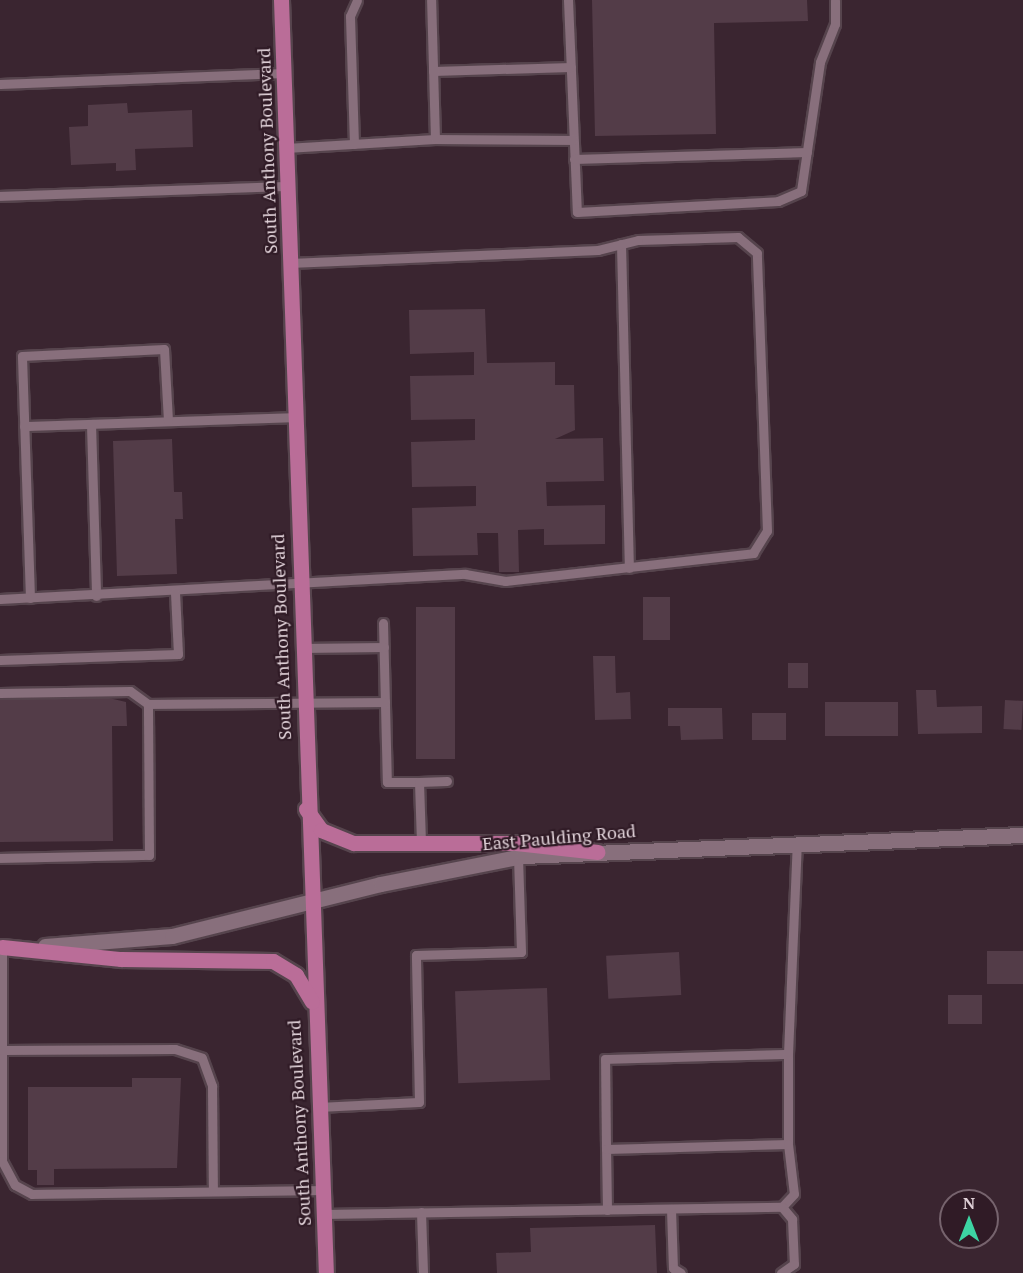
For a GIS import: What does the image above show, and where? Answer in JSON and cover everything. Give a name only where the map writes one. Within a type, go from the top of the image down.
[{"type":"main road","name":"South Anthony Boulevard","points":[[281,0],[302,703],[313,1005],[327,1273]]},
{"type":"main road","points":[[306,809],[321,830],[342,840],[516,843],[598,852]]},
{"type":"main road","name":"East Paulding Road","points":[[1,947],[172,936],[310,902],[518,857],[797,843],[1023,835]]},
{"type":"main road","points":[[1,947],[140,960],[273,961],[296,975],[313,1005]]},
{"type":"lane","points":[[354,144],[350,16],[357,0]]},
{"type":"lane","points":[[431,0],[435,139]]},
{"type":"lane","points":[[568,0],[577,212],[778,201],[801,191],[819,62],[835,24],[835,0]]},
{"type":"lane","points":[[433,70],[570,67]]},
{"type":"lane","points":[[0,84],[284,73]]},
{"type":"lane","points":[[286,148],[435,139],[573,140]]},
{"type":"lane","points":[[574,159],[807,152]]},
{"type":"lane","points":[[0,196],[288,186]]},
{"type":"lane","points":[[0,599],[175,592],[465,574],[505,581],[753,553],[767,531],[757,253],[738,237],[289,263]]},
{"type":"lane","points":[[621,244],[629,568]]},
{"type":"lane","points":[[30,598],[22,356],[164,349],[168,421]]},
{"type":"lane","points":[[24,426],[294,417]]},
{"type":"lane","points":[[92,424],[96,596]]},
{"type":"lane","points":[[0,660],[178,654],[175,592]]},
{"type":"lane","points":[[383,623],[387,782],[447,781]]},
{"type":"lane","points":[[301,648],[384,647]]},
{"type":"lane","points":[[0,693],[130,692],[148,704],[385,702]]},
{"type":"lane","points":[[0,858],[149,855],[148,704]]},
{"type":"lane","points":[[419,782],[421,842]]},
{"type":"lane","points":[[323,1214],[782,1207],[794,1194],[788,1144],[788,1054],[797,843]]},
{"type":"lane","points":[[318,1107],[418,1102],[416,956],[521,952],[518,857]]},
{"type":"lane","points":[[1,947],[2,1161],[15,1185],[32,1194],[322,1190]]},
{"type":"lane","points":[[2,1050],[176,1049],[202,1058],[212,1086],[213,1191]]},
{"type":"lane","points":[[608,1210],[604,1059],[788,1054]]},
{"type":"lane","points":[[606,1149],[788,1144]]},
{"type":"lane","points":[[781,1273],[794,1264],[792,1219],[782,1207]]},
{"type":"lane","points":[[671,1209],[673,1268],[681,1273]]},
{"type":"lane","points":[[422,1212],[423,1273]]},
{"type":"building","points":[[592,0],[807,0],[808,21],[714,23],[716,134],[595,136]]},
{"type":"building","points":[[127,103],[128,113],[192,110],[193,147],[135,149],[136,170],[116,171],[116,163],[71,165],[69,127],[88,126],[88,105]]},
{"type":"building","points":[[485,309],[487,363],[555,362],[555,385],[574,385],[575,430],[555,439],[603,438],[604,481],[546,482],[547,506],[605,505],[605,544],[544,545],[544,529],[518,530],[519,572],[499,572],[498,533],[477,533],[478,555],[413,556],[412,508],[476,506],[476,486],[412,487],[411,442],[475,440],[475,419],[411,420],[410,376],[474,375],[474,352],[410,354],[409,310]]},
{"type":"building","points":[[172,439],[174,492],[182,492],[183,519],[175,519],[177,574],[117,576],[113,441]]},
{"type":"building","points":[[643,597],[670,597],[670,640],[643,640]]},
{"type":"building","points":[[416,607],[455,607],[455,759],[416,759]]},
{"type":"building","points":[[593,656],[615,656],[616,693],[630,692],[631,719],[595,720]]},
{"type":"building","points":[[788,663],[808,663],[808,688],[788,688]]},
{"type":"building","points":[[916,690],[936,690],[937,707],[982,706],[982,733],[918,734]]},
{"type":"building","points":[[109,698],[126,702],[127,726],[112,726],[113,841],[0,842],[0,700]]},
{"type":"building","points":[[1005,700],[1023,701],[1021,730],[1003,729]]},
{"type":"building","points":[[825,702],[898,702],[898,736],[825,736]]},
{"type":"building","points":[[668,708],[722,708],[723,739],[681,740],[680,726],[668,726]]},
{"type":"building","points":[[752,713],[786,713],[786,740],[752,740]]},
{"type":"building","points":[[987,951],[1023,951],[1023,984],[987,984]]},
{"type":"building","points":[[679,952],[681,995],[608,999],[606,956]]},
{"type":"building","points":[[547,988],[550,1080],[458,1083],[455,991]]},
{"type":"building","points":[[948,995],[982,995],[982,1024],[948,1024]]},
{"type":"building","points":[[132,1078],[181,1078],[177,1168],[54,1169],[54,1185],[37,1185],[37,1170],[28,1170],[28,1087],[132,1087]]},
{"type":"building","points":[[655,1225],[657,1273],[497,1273],[496,1253],[531,1252],[530,1228]]}]
